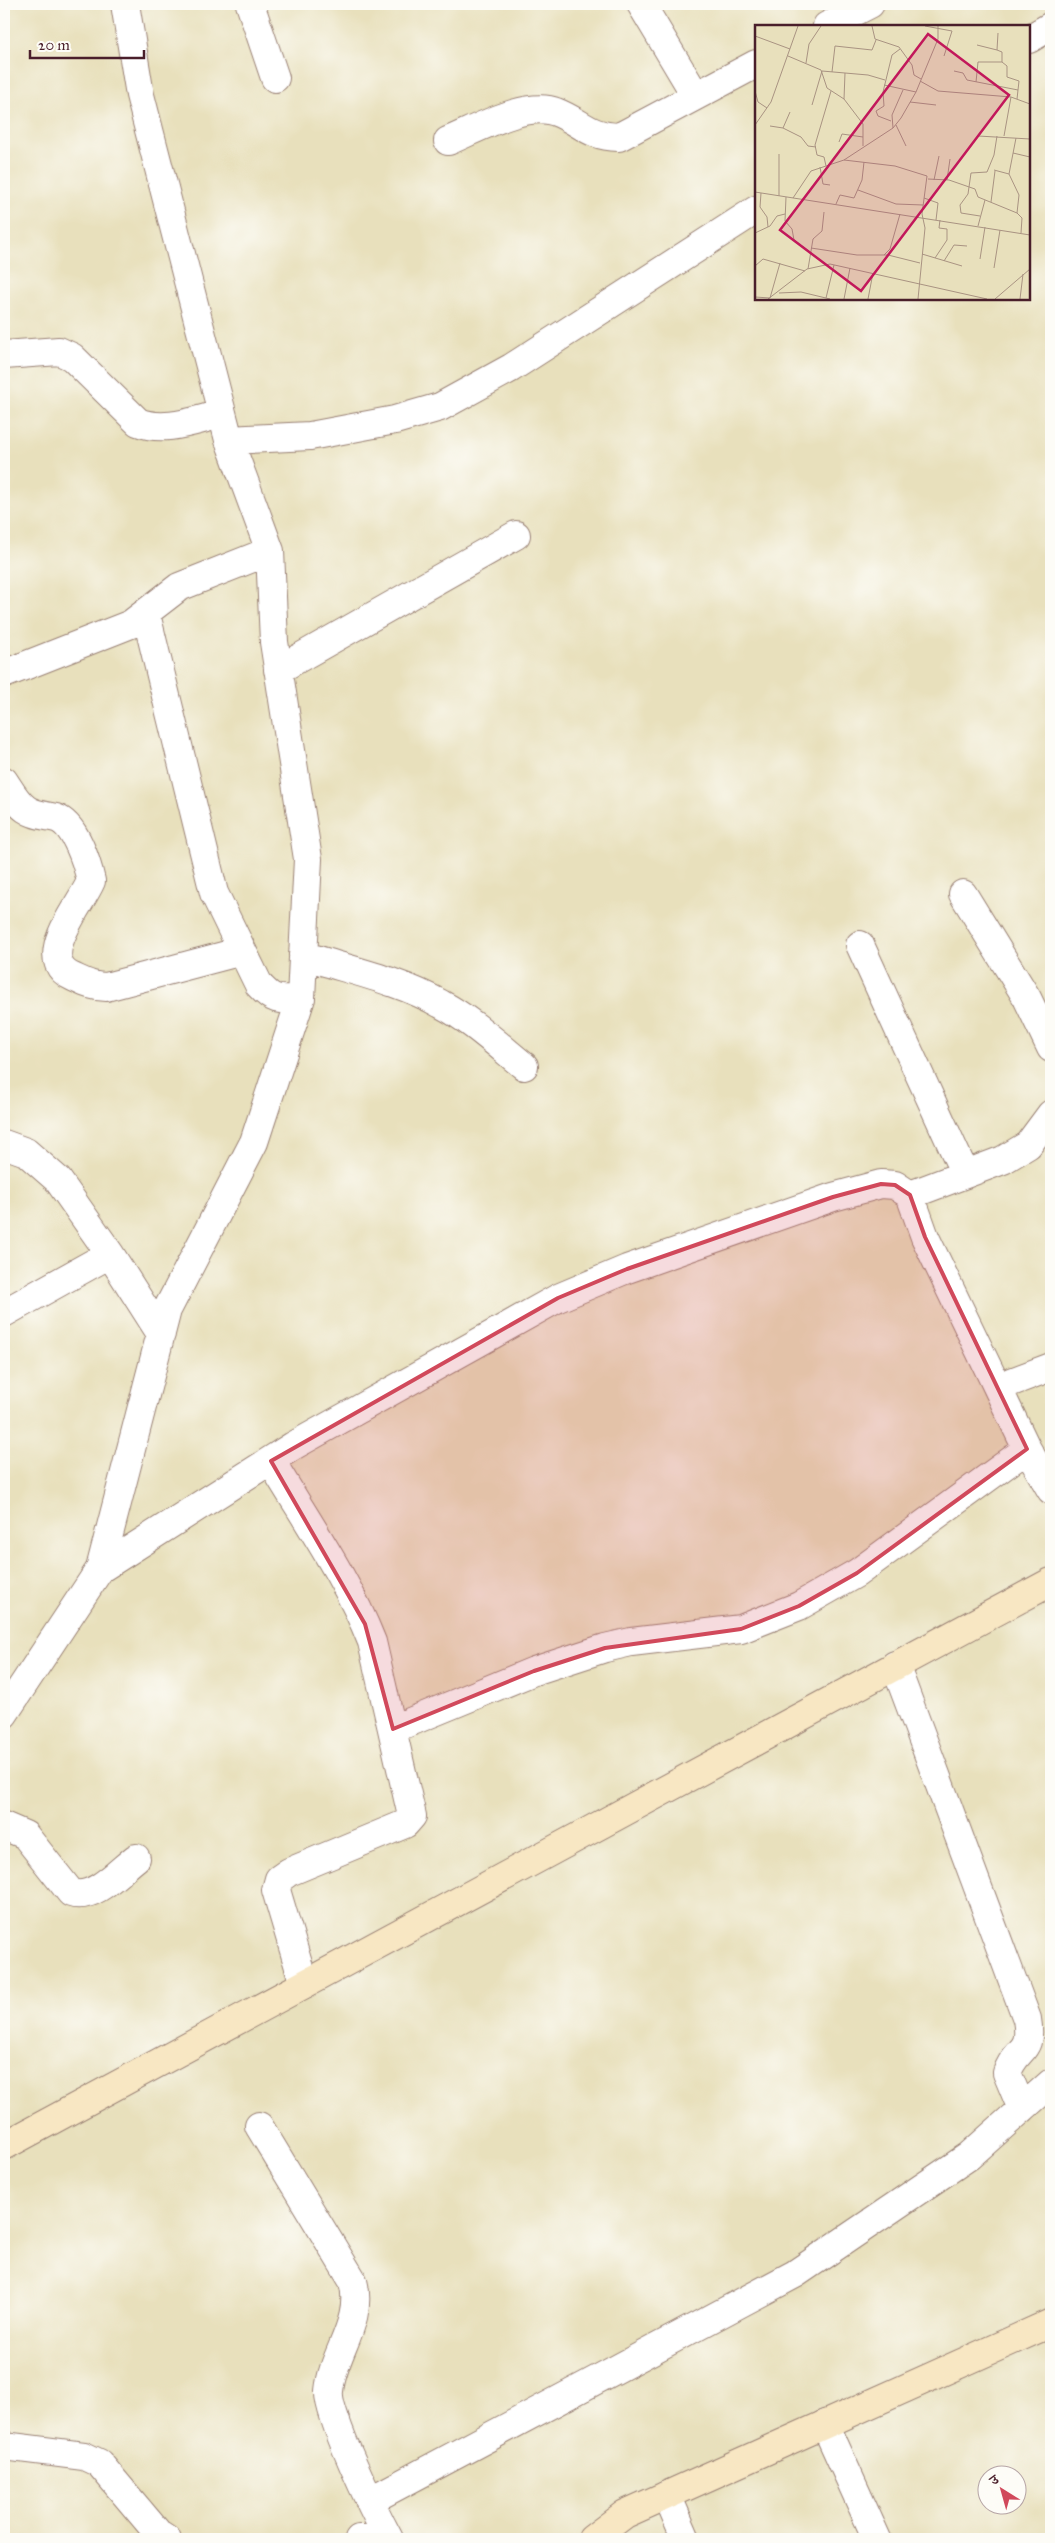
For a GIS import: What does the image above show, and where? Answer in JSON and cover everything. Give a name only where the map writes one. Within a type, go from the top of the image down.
[{"type":"street","points":[[4,1714],[100,1569],[167,1310],[254,1142],[301,998],[308,860],[274,642],[270,551],[226,427],[140,95],[125,4]]},
{"type":"street","points":[[250,4],[275,78]]},
{"type":"street","points":[[641,4],[696,96]]},
{"type":"street","points":[[830,25],[870,4]]},
{"type":"street","points":[[1030,38],[1051,26]]},
{"type":"street","points":[[448,142],[508,116],[537,109],[556,111],[602,136],[619,137],[755,65]]},
{"type":"street","points":[[4,355],[59,352],[72,357],[138,422],[150,427],[226,427],[310,436],[395,420],[440,407],[511,368],[755,211]]},
{"type":"street","points":[[278,670],[516,535]]},
{"type":"street","points":[[4,674],[131,624],[180,587],[270,551]]},
{"type":"street","points":[[146,614],[214,893],[258,984],[268,996],[278,1000],[301,998]]},
{"type":"street","points":[[4,782],[25,808],[40,816],[57,818],[69,826],[87,866],[91,882],[60,938],[57,951],[57,962],[64,973],[94,987],[106,987],[242,951]]},
{"type":"street","points":[[963,894],[1027,998],[1051,1048]]},
{"type":"street","points":[[860,945],[964,1174]]},
{"type":"street","points":[[303,955],[416,991],[440,1003],[465,1019],[524,1066]]},
{"type":"street","points":[[910,1195],[1003,1160],[1028,1145],[1051,1114]]},
{"type":"street","points":[[4,1144],[26,1152],[58,1180],[110,1254],[161,1334]]},
{"type":"street","points":[[100,1569],[270,1461],[550,1303],[626,1269],[833,1197],[881,1184],[895,1185],[910,1195],[925,1236],[1027,1449],[1051,1490]]},
{"type":"street","points":[[4,1313],[110,1254]]},
{"type":"street","points":[[998,1387],[1051,1367]]},
{"type":"street","points":[[393,1729],[534,1671],[604,1648],[631,1642],[741,1630],[798,1606],[856,1572],[1027,1449]]},
{"type":"street","points":[[270,1461],[352,1597],[365,1624],[372,1642],[412,1816],[406,1824],[288,1872],[280,1879],[276,1890],[304,1984]]},
{"type":"street","points":[[4,2146],[1051,1582]]},
{"type":"street","points":[[895,1665],[1027,2020],[1030,2036],[1026,2046],[1010,2065],[1007,2073],[1022,2108]]},
{"type":"street","points":[[4,1826],[26,1835],[70,1893],[80,1896],[91,1892],[136,1858]]},
{"type":"street","points":[[371,2500],[795,2274],[969,2156],[1051,2083]]},
{"type":"street","points":[[259,2126],[353,2281],[357,2297],[354,2316],[334,2370],[328,2393],[333,2417],[388,2538],[359,2539]]},
{"type":"street","points":[[592,2539],[625,2514],[825,2424],[1049,2329]]},
{"type":"street","points":[[825,2424],[877,2539]]},
{"type":"street","points":[[4,2446],[84,2456],[99,2463],[158,2533],[167,2539]]},
{"type":"street","points":[[667,2495],[686,2539]]},
{"type":"highlighted area","points":[[881,1184],[895,1185],[910,1195],[925,1237],[1027,1449],[857,1573],[799,1606],[741,1629],[605,1648],[534,1671],[393,1729],[365,1624],[271,1461],[558,1298],[627,1269],[833,1197]]}]
